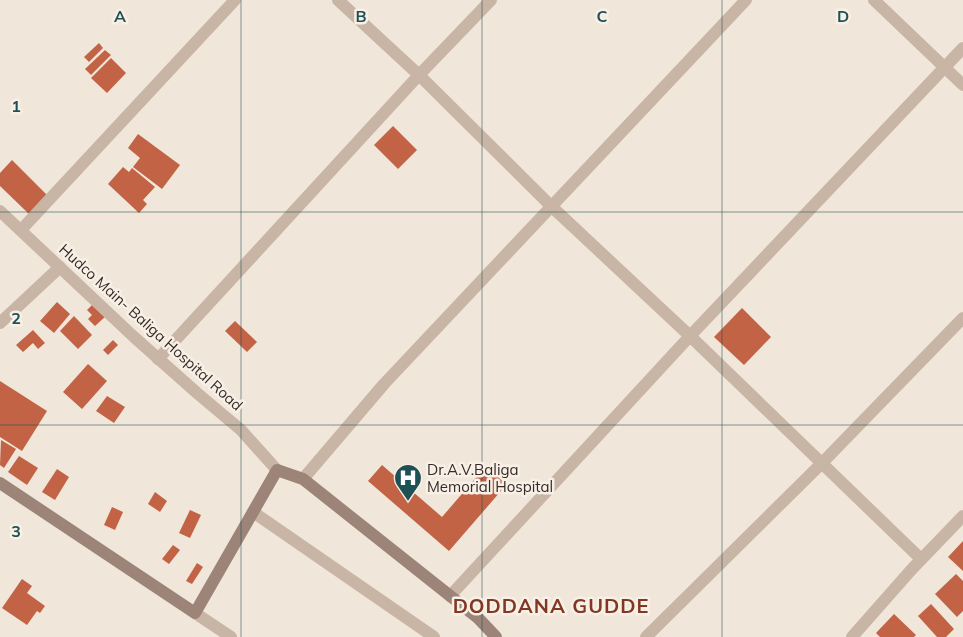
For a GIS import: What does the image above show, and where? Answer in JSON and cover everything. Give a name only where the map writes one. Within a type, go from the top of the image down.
[{"type":"street","points":[[21,230],[235,0]]},
{"type":"street","points":[[338,0],[419,75],[551,206],[690,336],[921,559]]},
{"type":"street","points":[[158,359],[419,75],[491,0]]},
{"type":"street","points":[[302,479],[384,384],[746,0]]},
{"type":"street","points":[[874,0],[963,85]]},
{"type":"street","points":[[450,596],[690,336],[963,48]]},
{"type":"street","name":"Hudco Main- Baliga Hospital Road","points":[[0,211],[158,359],[241,430],[277,470]]},
{"type":"street","points":[[0,322],[60,266]]},
{"type":"street","points":[[646,637],[822,463],[963,318]]},
{"type":"street","points":[[195,613],[277,470],[302,479],[478,618],[496,637]]},
{"type":"street","points":[[0,483],[231,637]]},
{"type":"street","points":[[253,512],[434,637]]},
{"type":"street","points":[[852,637],[921,559],[963,516]]},
{"type":"building","points":[[99,43],[103,48],[89,62],[84,57]]},
{"type":"building","points":[[105,50],[111,55],[91,75],[85,69]]},
{"type":"building","points":[[111,58],[126,73],[107,93],[91,78]]},
{"type":"building","points":[[393,126],[417,150],[398,169],[374,145]]},
{"type":"building","points":[[138,134],[180,165],[162,189],[133,167],[140,158],[128,148]]},
{"type":"building","points":[[12,160],[47,195],[29,214],[0,186],[0,173]]},
{"type":"building","points":[[123,167],[129,172],[132,168],[155,187],[143,200],[147,204],[139,213],[108,184]]},
{"type":"building","points":[[57,302],[70,314],[54,333],[40,321]]},
{"type":"building","points":[[94,303],[106,316],[95,326],[88,319],[92,315],[87,310]]},
{"type":"building","points":[[742,308],[771,337],[744,365],[714,337]]},
{"type":"building","points":[[74,316],[92,335],[78,349],[60,331]]},
{"type":"building","points":[[235,321],[257,342],[247,352],[225,331]]},
{"type":"building","points":[[33,330],[45,343],[38,349],[33,343],[23,352],[16,345]]},
{"type":"building","points":[[113,340],[118,345],[108,355],[103,350]]},
{"type":"building","points":[[88,364],[107,381],[82,409],[63,392]]},
{"type":"building","points":[[0,381],[47,411],[22,451],[0,437]]},
{"type":"building","points":[[107,396],[125,407],[114,423],[96,411]]},
{"type":"building","points":[[1,440],[16,449],[4,468],[0,465]]},
{"type":"building","points":[[19,456],[38,468],[27,485],[8,472]]},
{"type":"building","points":[[382,465],[442,517],[486,466],[507,484],[449,551],[368,481]]},
{"type":"building","points":[[57,469],[69,477],[55,500],[42,492]]},
{"type":"building","points":[[155,492],[167,501],[160,512],[148,504]]},
{"type":"building","points":[[112,507],[123,512],[115,530],[104,525]]},
{"type":"building","points":[[190,510],[201,515],[190,538],[179,533]]},
{"type":"building","points":[[963,541],[963,571],[948,557]]},
{"type":"building","points":[[173,545],[180,550],[169,564],[162,559]]},
{"type":"building","points":[[197,563],[203,567],[192,584],[186,581]]},
{"type":"building","points":[[956,574],[963,581],[963,611],[957,617],[935,594]]},
{"type":"building","points":[[22,579],[32,586],[27,593],[45,606],[40,613],[37,611],[27,625],[2,608]]},
{"type":"building","points":[[931,604],[954,629],[946,637],[937,637],[918,616]]},
{"type":"building","points":[[894,614],[916,635],[914,637],[880,637],[876,633]]},
{"type":"place","name":"Dr.A.V.Baliga Memorial Hospital","points":[[408,502]]},
{"type":"district","name":"DODDANA GUDDE","points":[[551,605]]}]
